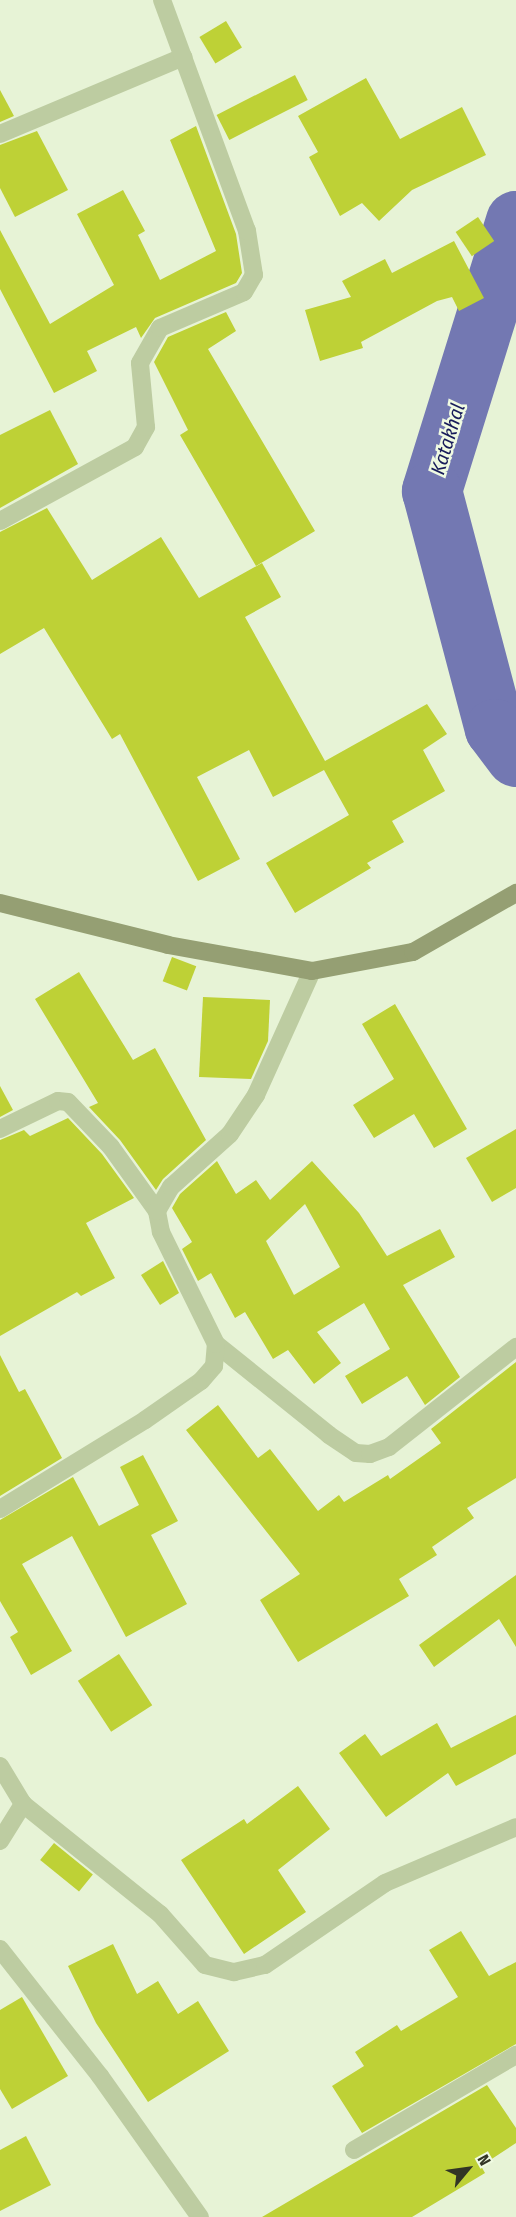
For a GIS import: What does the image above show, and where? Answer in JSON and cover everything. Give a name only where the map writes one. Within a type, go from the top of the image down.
[{"type":"street","points":[[0,521],[135,447],[146,427],[141,363],[160,328],[244,292],[254,275],[247,231],[162,0]]},
{"type":"street","points":[[0,134],[183,57]]},
{"type":"street","points":[[0,903],[168,945],[312,971],[413,952],[516,893]]},
{"type":"street","points":[[157,1211],[171,1188],[230,1134],[256,1095],[312,971]]},
{"type":"street","points":[[0,1129],[58,1101],[68,1102],[108,1142],[157,1211],[161,1232],[216,1344],[329,1435],[356,1453],[370,1454],[389,1447],[516,1347]]},
{"type":"street","points":[[0,1509],[145,1420],[201,1381],[214,1366],[216,1344]]},
{"type":"street","points":[[0,1766],[23,1804],[160,1914],[205,1965],[234,1972],[265,1965],[385,1883],[516,1827]]},
{"type":"street","points":[[0,1841],[23,1804]]},
{"type":"street","points":[[0,1949],[100,2076],[200,2217]]},
{"type":"street","points":[[354,2150],[516,2055]]},
{"type":"building","points":[[226,21],[242,48],[215,64],[199,37]]},
{"type":"building","points":[[295,75],[308,100],[229,140],[217,115]]},
{"type":"building","points":[[366,78],[400,139],[462,107],[486,155],[412,190],[379,221],[362,203],[340,216],[309,157],[318,152],[298,116]]},
{"type":"building","points":[[0,90],[14,116],[0,122]]},
{"type":"building","points":[[196,126],[236,234],[242,273],[236,283],[155,318],[141,338],[136,327],[87,351],[97,371],[54,393],[0,289],[0,230],[50,324],[114,285],[77,214],[123,190],[145,231],[138,235],[160,280],[216,251],[170,140]]},
{"type":"building","points":[[37,131],[68,190],[15,217],[0,188],[0,145]]},
{"type":"building","points":[[478,217],[494,241],[472,256],[456,232]]},
{"type":"building","points":[[454,241],[484,298],[459,311],[452,297],[437,301],[361,342],[363,348],[320,361],[305,310],[351,297],[342,281],[385,259],[392,273]]},
{"type":"building","points":[[226,312],[236,331],[208,349],[315,531],[256,566],[180,435],[188,430],[154,362],[168,337]]},
{"type":"building","points":[[50,410],[78,464],[0,508],[0,435]]},
{"type":"building","points":[[47,508],[92,580],[161,537],[199,598],[262,563],[281,597],[245,617],[325,761],[427,704],[447,734],[423,750],[445,791],[392,821],[404,842],[367,863],[371,868],[295,913],[266,863],[349,815],[324,770],[273,797],[249,750],[197,777],[240,859],[198,881],[120,734],[112,739],[44,628],[0,654],[0,532]]},
{"type":"building","points":[[172,957],[196,966],[187,991],[163,981]]},
{"type":"building","points":[[79,972],[133,1060],[155,1048],[206,1140],[163,1179],[156,1190],[120,1140],[89,1107],[98,1103],[35,999]]},
{"type":"building","points":[[203,997],[270,1000],[268,1041],[251,1079],[199,1077]]},
{"type":"building","points":[[395,1004],[467,1129],[434,1148],[414,1114],[374,1138],[353,1105],[394,1079],[362,1024]]},
{"type":"building","points":[[0,1086],[13,1110],[0,1117]]},
{"type":"building","points":[[68,1118],[102,1154],[134,1198],[86,1223],[115,1278],[81,1296],[77,1292],[0,1336],[0,1140],[24,1130],[30,1136]]},
{"type":"building","points":[[516,1129],[516,1188],[492,1202],[466,1158]]},
{"type":"building","points":[[217,1161],[236,1194],[256,1180],[270,1200],[312,1161],[359,1213],[387,1256],[440,1229],[455,1257],[403,1285],[460,1377],[425,1405],[407,1376],[362,1404],[345,1376],[390,1349],[364,1303],[317,1332],[341,1363],[314,1384],[288,1350],[273,1359],[245,1312],[235,1318],[211,1273],[198,1281],[182,1249],[192,1242],[172,1208],[180,1194]],"holes":[[[305,1204],[340,1267],[294,1295],[266,1241]]]},
{"type":"building","points":[[163,1261],[179,1293],[160,1305],[141,1275]]},
{"type":"building","points":[[0,1355],[19,1392],[25,1389],[62,1458],[0,1496]]},
{"type":"building","points":[[516,1362],[516,1478],[467,1508],[474,1518],[432,1547],[437,1555],[399,1579],[409,1596],[298,1662],[260,1600],[300,1574],[186,1430],[218,1405],[258,1458],[270,1449],[318,1511],[339,1495],[344,1502],[388,1475],[390,1479],[441,1443],[431,1429]]},
{"type":"building","points":[[143,1455],[178,1521],[151,1535],[187,1604],[126,1637],[72,1536],[22,1564],[72,1651],[31,1675],[10,1637],[18,1632],[0,1601],[0,1520],[73,1477],[99,1526],[139,1505],[120,1467]]},
{"type":"building","points":[[516,1575],[516,1647],[499,1619],[434,1667],[419,1645]]},
{"type":"building","points":[[119,1654],[152,1705],[111,1732],[78,1681]]},
{"type":"building","points":[[516,1715],[516,1754],[456,1786],[448,1773],[386,1817],[339,1753],[365,1734],[381,1756],[437,1723],[451,1748]]},
{"type":"building","points":[[298,1786],[330,1829],[278,1870],[306,1912],[244,1954],[181,1860],[244,1819],[247,1824]]},
{"type":"building","points":[[54,1843],[93,1874],[79,1892],[40,1860]]},
{"type":"building","points":[[461,1931],[489,1976],[516,1962],[516,2044],[362,2133],[332,2086],[364,2066],[355,2052],[397,2025],[401,2031],[458,1997],[429,1950]]},
{"type":"building","points":[[113,1944],[137,1994],[158,1981],[178,2014],[198,2001],[229,2051],[148,2102],[96,2023],[68,1966]]},
{"type":"building","points":[[22,1997],[68,2076],[12,2109],[0,2089],[0,2010]]},
{"type":"building","points":[[487,2085],[516,2128],[516,2143],[481,2166],[485,2173],[412,2217],[262,2217]]},
{"type":"building","points":[[26,2136],[51,2185],[0,2211],[0,2150]]},
{"type":"waterway","name":"Katakhal","points":[[516,221],[432,491],[495,729],[516,757]]}]
